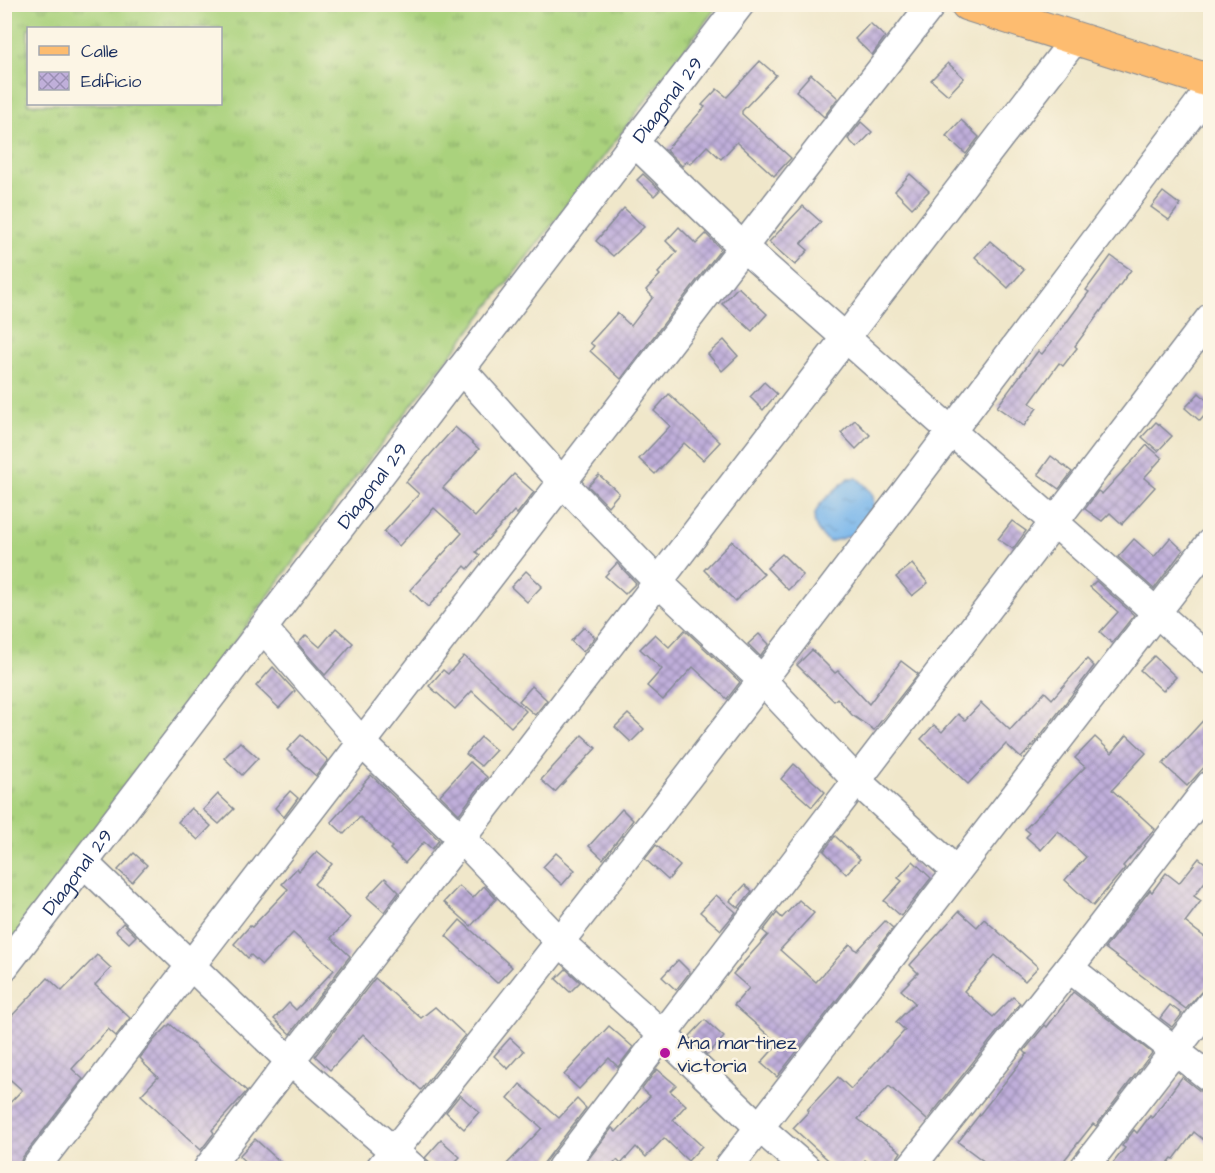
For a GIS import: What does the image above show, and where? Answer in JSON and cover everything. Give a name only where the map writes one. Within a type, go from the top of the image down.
[{"type":"main road","points":[[967,4],[1210,81]]},
{"type":"street","name":"Diagonal 29","points":[[4,967],[740,4]]},
{"type":"street","points":[[35,1168],[932,4]]},
{"type":"street","points":[[208,1168],[1075,39]]},
{"type":"street","points":[[84,863],[396,1163],[560,942],[763,681],[1210,89]]},
{"type":"street","points":[[634,142],[743,247],[1210,660]]},
{"type":"street","points":[[561,1168],[1210,318]]},
{"type":"street","points":[[461,369],[563,483],[658,582],[763,681],[857,781],[956,871]]},
{"type":"street","points":[[728,1168],[1210,543]]},
{"type":"street","points":[[263,628],[363,744],[461,838],[560,942],[806,1168]]},
{"type":"street","points":[[910,1168],[1069,968],[1210,785]]},
{"type":"street","points":[[1069,968],[1210,1078]]},
{"type":"street","points":[[1084,1168],[1210,1005]]},
{"type":"green space","points":[[5,5],[718,5],[555,221],[348,487],[5,956]]},
{"type":"water","points":[[848,478],[857,478],[870,491],[874,499],[871,517],[854,533],[829,542],[817,529],[814,519],[816,512],[824,499]]},
{"type":"building","points":[[870,23],[885,37],[872,55],[855,39]]},
{"type":"building","points":[[760,61],[776,75],[742,111],[742,114],[791,158],[774,176],[737,142],[721,159],[707,146],[690,164],[687,161],[682,166],[666,150],[705,107],[702,105],[717,89],[727,97]]},
{"type":"building","points":[[948,63],[964,78],[948,95],[931,80]]},
{"type":"building","points":[[811,74],[838,98],[824,117],[796,91]]},
{"type":"building","points":[[961,120],[979,137],[966,154],[946,136]]},
{"type":"building","points":[[861,122],[872,132],[857,148],[848,139]]},
{"type":"building","points":[[643,174],[660,190],[654,196],[637,180]]},
{"type":"building","points":[[910,174],[929,191],[912,208],[895,191]]},
{"type":"building","points":[[1163,192],[1180,205],[1169,220],[1151,207]]},
{"type":"building","points":[[803,206],[821,222],[801,244],[808,250],[795,265],[769,242]]},
{"type":"building","points":[[624,208],[644,227],[613,256],[596,241]]},
{"type":"building","points":[[679,227],[696,244],[706,234],[721,249],[621,379],[590,351],[594,346],[590,343],[617,313],[631,326],[653,297],[646,290],[677,252],[666,241]]},
{"type":"building","points":[[990,241],[1024,270],[1008,288],[975,257]]},
{"type":"building","points":[[1111,256],[1131,270],[1075,346],[1077,348],[1063,366],[1059,363],[1030,403],[1037,408],[1024,426],[997,407],[1038,351],[1042,354],[1058,334],[1089,292],[1086,290]]},
{"type":"building","points":[[738,287],[767,314],[752,331],[722,304]]},
{"type":"building","points":[[724,340],[738,356],[722,371],[708,354]]},
{"type":"building","points":[[764,382],[777,394],[763,410],[750,397]]},
{"type":"building","points":[[1199,393],[1210,403],[1210,409],[1200,421],[1185,408]]},
{"type":"building","points":[[669,394],[720,442],[703,460],[684,443],[655,474],[639,459],[670,426],[654,411]]},
{"type":"building","points":[[855,420],[870,435],[856,449],[841,433]]},
{"type":"building","points":[[1156,422],[1172,436],[1158,451],[1142,437]]},
{"type":"building","points":[[455,427],[479,449],[443,488],[475,517],[514,474],[534,492],[517,514],[514,511],[476,552],[480,555],[468,569],[465,566],[428,607],[410,590],[462,533],[434,508],[399,546],[384,532],[419,494],[406,482]]},
{"type":"building","points":[[1147,445],[1162,458],[1144,478],[1155,487],[1122,524],[1110,513],[1102,521],[1085,509],[1098,491],[1102,494]]},
{"type":"building","points":[[1051,456],[1072,472],[1059,489],[1038,474]]},
{"type":"building","points":[[599,475],[619,493],[608,506],[588,486]]},
{"type":"building","points":[[1012,521],[1026,531],[1013,549],[998,539]]},
{"type":"building","points":[[1170,538],[1183,550],[1154,589],[1118,557],[1134,539],[1154,557]]},
{"type":"building","points":[[732,541],[764,574],[735,601],[704,570]]},
{"type":"building","points":[[782,554],[803,575],[788,590],[767,568]]},
{"type":"building","points":[[617,563],[636,583],[625,594],[605,576]]},
{"type":"building","points":[[912,564],[928,583],[912,596],[896,577]]},
{"type":"building","points":[[526,571],[542,586],[527,602],[511,587]]},
{"type":"building","points":[[1096,581],[1134,615],[1112,643],[1100,632],[1118,612],[1090,587]]},
{"type":"building","points":[[584,627],[595,637],[583,652],[571,641]]},
{"type":"building","points":[[336,628],[353,643],[325,675],[298,644],[306,635],[320,647]]},
{"type":"building","points":[[685,630],[740,682],[727,699],[693,667],[663,700],[647,686],[662,669],[640,649],[655,634],[669,647]]},
{"type":"building","points":[[759,634],[769,644],[760,656],[748,644]]},
{"type":"building","points":[[812,650],[835,673],[838,671],[869,704],[901,661],[918,674],[874,730],[852,715],[837,698],[834,701],[797,665]]},
{"type":"building","points":[[464,656],[526,711],[511,727],[472,691],[455,709],[429,686],[443,670],[448,674]]},
{"type":"building","points":[[1154,656],[1176,677],[1163,691],[1140,670]]},
{"type":"building","points":[[1087,659],[1094,666],[1021,758],[1006,744],[968,784],[921,739],[934,725],[942,732],[958,714],[965,720],[981,703],[1010,730],[1045,692],[1052,699]]},
{"type":"building","points":[[273,667],[295,691],[279,708],[256,686]]},
{"type":"building","points":[[532,686],[547,700],[535,715],[519,701]]},
{"type":"building","points":[[1210,713],[1210,761],[1187,786],[1163,764]]},
{"type":"building","points":[[628,714],[644,729],[631,742],[615,727]]},
{"type":"building","points":[[301,735],[328,760],[316,776],[287,750]]},
{"type":"building","points":[[582,735],[596,748],[555,792],[541,780]]},
{"type":"building","points":[[1127,735],[1146,753],[1112,790],[1155,829],[1093,906],[1065,880],[1086,857],[1058,831],[1041,850],[1026,837],[1030,833],[1025,829],[1085,767],[1075,758],[1095,737],[1112,753]]},
{"type":"building","points":[[481,737],[496,750],[481,766],[466,754]]},
{"type":"building","points":[[240,742],[258,758],[242,775],[224,758]]},
{"type":"building","points":[[470,762],[487,777],[459,814],[440,795]]},
{"type":"building","points":[[794,764],[825,792],[812,807],[781,779]]},
{"type":"building","points":[[371,775],[439,840],[432,849],[424,842],[405,863],[390,849],[392,847],[360,817],[344,834],[331,822]]},
{"type":"building","points":[[290,791],[298,798],[284,817],[275,808]]},
{"type":"building","points":[[218,794],[234,809],[219,824],[203,810]]},
{"type":"building","points":[[191,808],[211,826],[198,840],[178,822]]},
{"type":"building","points":[[622,809],[633,820],[603,859],[589,846]]},
{"type":"building","points":[[835,836],[860,859],[846,874],[824,851]]},
{"type":"building","points":[[656,845],[680,866],[668,880],[645,859]]},
{"type":"building","points":[[317,851],[332,864],[314,884],[350,918],[331,938],[350,956],[290,1034],[274,1019],[289,1003],[296,1010],[334,970],[293,933],[262,965],[251,955],[248,958],[234,944],[288,889],[282,884],[297,868],[299,871]]},
{"type":"building","points":[[134,853],[147,865],[132,882],[118,870]]},
{"type":"building","points":[[556,853],[575,870],[562,885],[543,867]]},
{"type":"building","points":[[1199,858],[1210,867],[1210,875],[1194,896],[1201,901],[1185,922],[1210,941],[1210,982],[1186,1009],[1105,948],[1166,873],[1179,883]]},
{"type":"building","points":[[913,861],[931,878],[901,916],[884,901],[902,881],[898,878]]},
{"type":"building","points":[[385,878],[399,892],[384,912],[367,897]]},
{"type":"building","points":[[745,885],[752,891],[738,908],[730,901]]},
{"type":"building","points":[[459,886],[473,898],[484,886],[496,899],[471,926],[444,902]]},
{"type":"building","points":[[716,895],[736,912],[721,930],[700,912]]},
{"type":"building","points":[[799,900],[814,913],[780,950],[816,982],[850,944],[857,951],[885,921],[893,928],[777,1077],[761,1063],[778,1044],[734,1005],[749,988],[733,974],[768,935],[763,931],[777,913],[782,918]]},
{"type":"building","points":[[959,911],[977,927],[984,919],[1038,967],[1025,981],[995,955],[964,991],[993,1017],[1013,997],[1020,1003],[927,1120],[889,1086],[858,1119],[901,1152],[894,1168],[877,1168],[865,1160],[859,1168],[837,1168],[793,1128],[838,1077],[851,1089],[905,1030],[896,1022],[915,1003],[901,990],[918,973],[910,965]]},
{"type":"building","points":[[460,920],[512,967],[497,983],[446,936]]},
{"type":"building","points":[[123,923],[136,936],[129,943],[116,931]]},
{"type":"building","points":[[97,955],[111,968],[95,985],[130,1018],[116,1036],[108,1029],[72,1069],[83,1079],[22,1158],[19,1168],[4,1168],[4,1109],[22,1090],[4,1074],[4,1024],[48,978],[62,991]]},
{"type":"building","points":[[678,960],[690,972],[676,990],[662,977]]},
{"type":"building","points":[[566,969],[580,982],[570,992],[556,979]]},
{"type":"building","points":[[375,978],[421,1018],[435,1007],[465,1035],[421,1090],[363,1034],[330,1070],[315,1056]]},
{"type":"building","points":[[1073,992],[1152,1053],[1096,1126],[1093,1124],[1058,1168],[993,1168],[958,1142],[1027,1054],[1024,1051],[1045,1025],[1047,1027]]},
{"type":"building","points":[[1170,1005],[1182,1014],[1172,1027],[1160,1018]]},
{"type":"building","points":[[705,1020],[724,1037],[707,1055],[689,1037]]},
{"type":"building","points":[[170,1024],[247,1091],[212,1130],[214,1133],[201,1150],[141,1095],[158,1077],[140,1058]]},
{"type":"building","points":[[609,1026],[633,1047],[618,1067],[609,1058],[579,1089],[564,1075]]},
{"type":"building","points":[[510,1038],[524,1051],[508,1069],[494,1056]]},
{"type":"building","points":[[657,1069],[676,1085],[670,1091],[686,1105],[673,1120],[702,1146],[688,1161],[664,1138],[646,1157],[636,1147],[621,1164],[617,1160],[610,1168],[583,1166],[612,1128],[616,1132],[650,1096],[642,1089]]},
{"type":"building","points":[[1182,1077],[1200,1091],[1210,1094],[1210,1145],[1194,1132],[1174,1159],[1172,1158],[1164,1168],[1109,1168],[1125,1148],[1122,1146],[1134,1130],[1137,1133],[1150,1116],[1152,1118]]},
{"type":"building","points":[[520,1084],[559,1118],[577,1099],[586,1108],[540,1168],[503,1168],[542,1128],[508,1098]]},
{"type":"building","points":[[460,1095],[479,1112],[464,1129],[446,1112]]},
{"type":"building","points":[[255,1139],[287,1168],[252,1168],[239,1156]]},
{"type":"building","points":[[441,1140],[460,1157],[449,1168],[437,1168],[425,1158]]},
{"type":"place","name":"Ana martinez victoria","points":[[665,1053]]}]
